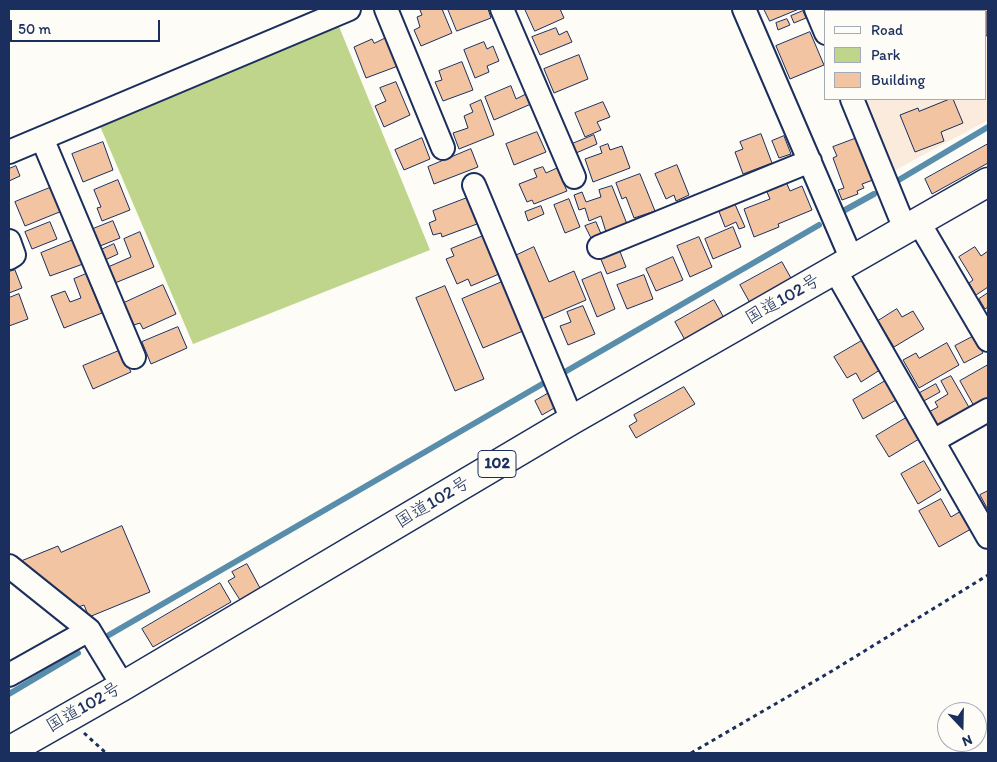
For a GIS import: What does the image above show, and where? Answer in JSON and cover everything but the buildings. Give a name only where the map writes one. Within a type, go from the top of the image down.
[{"type":"highway","name":"国道102号","points":[[9,752],[572,420],[988,182]]},
{"type":"street","points":[[9,152],[349,9]]},
{"type":"street","points":[[386,9],[443,148]]},
{"type":"street","points":[[502,9],[574,177]]},
{"type":"street","points":[[744,9],[810,161],[844,265],[933,441],[988,537]]},
{"type":"street","points":[[816,9],[824,28]]},
{"type":"street","points":[[852,100],[911,225],[988,340]]},
{"type":"street","points":[[42,138],[134,357]]},
{"type":"street","points":[[599,247],[810,161]]},
{"type":"street","points":[[474,185],[572,420]]},
{"type":"street","points":[[9,241],[14,255],[9,258]]},
{"type":"street","points":[[933,441],[988,410]]},
{"type":"street","points":[[9,566],[89,630],[123,686]]},
{"type":"street","points":[[9,675],[89,630]]},
{"type":"path","points":[[691,753],[832,671],[988,575]]},
{"type":"shaded area","points":[[988,9],[988,120],[890,173],[860,100],[987,100],[987,10],[825,10]]},
{"type":"green space","points":[[338,24],[430,250],[193,344],[100,126]]},
{"type":"waterway","points":[[897,181],[988,127]]},
{"type":"waterway","points":[[845,210],[874,194]]},
{"type":"waterway","points":[[563,373],[819,225]]},
{"type":"waterway","points":[[109,635],[544,383]]},
{"type":"waterway","points":[[9,694],[78,653]]}]
